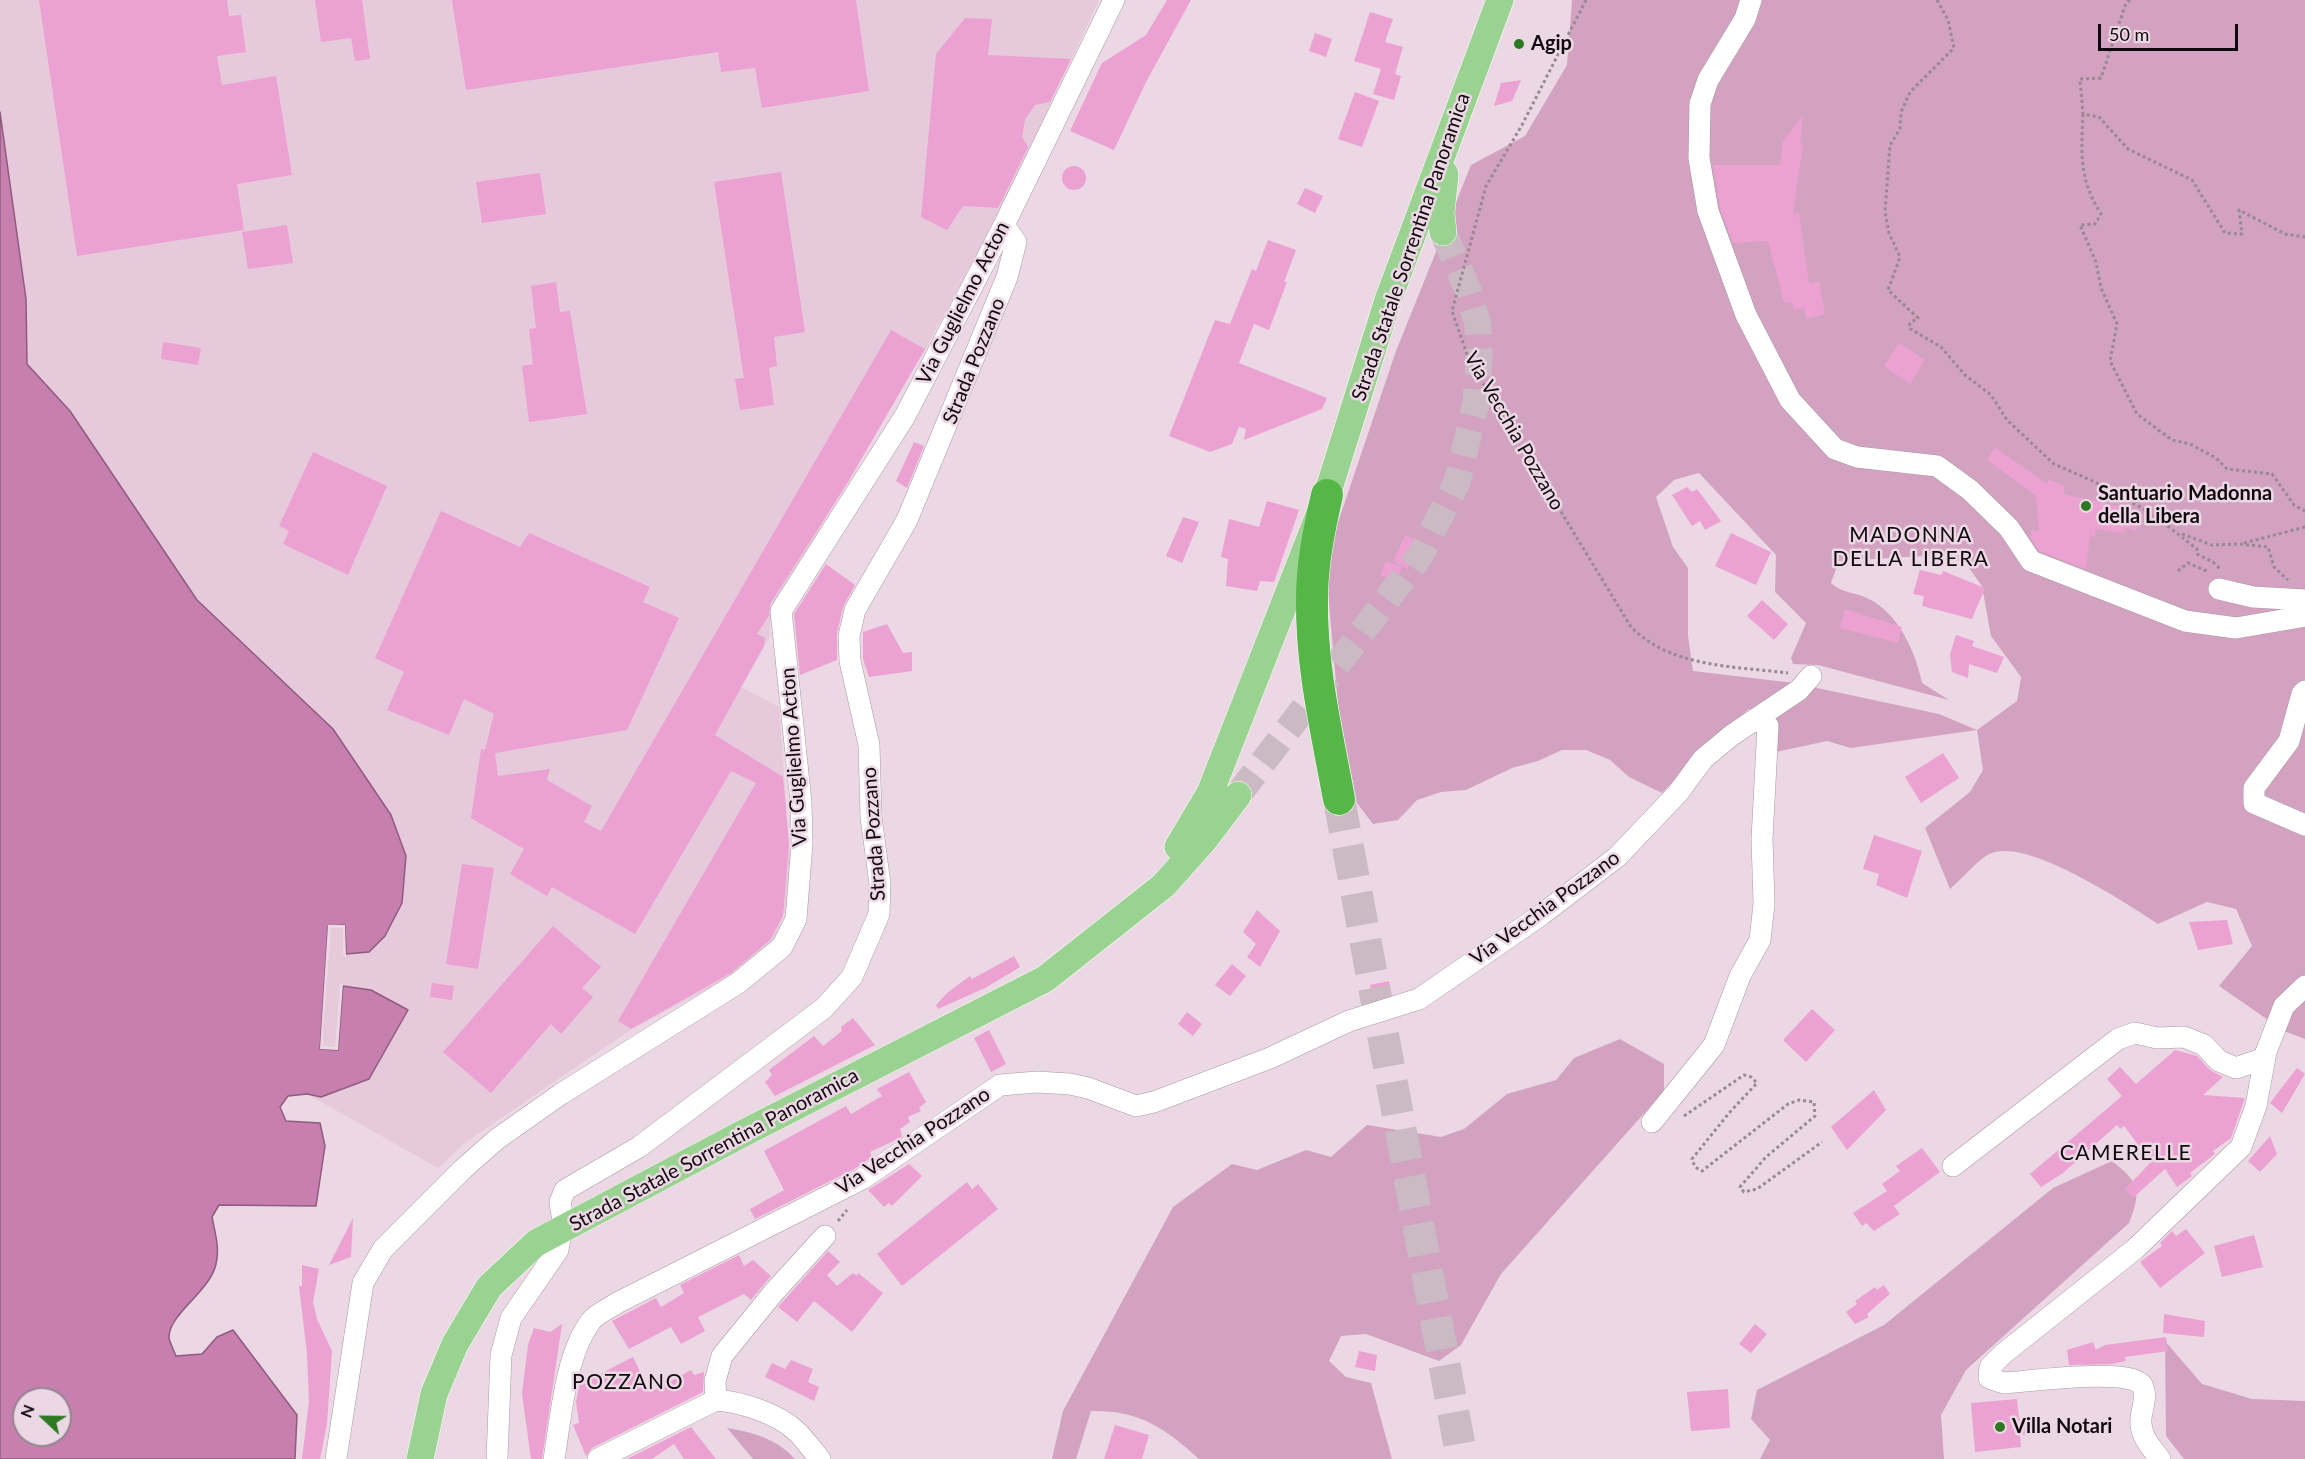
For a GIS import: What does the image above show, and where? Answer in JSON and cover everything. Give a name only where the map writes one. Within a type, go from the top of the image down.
[{"type":"highway","points":[[1327,495],[1314,568],[1312,633],[1316,671],[1339,799]]},
{"type":"main road","name":"Strada Statale Sorrentina Panoramica","points":[[420,1459],[434,1394],[455,1344],[489,1287],[536,1244],[1045,979],[1109,931],[1167,862],[1192,827],[1210,793],[1327,495],[1388,300],[1500,0]]},
{"type":"main road","points":[[1443,232],[1441,213],[1450,131]]},
{"type":"main road","points":[[1109,931],[1164,885],[1238,795]]},
{"type":"street","name":"Via Guglielmo Acton","points":[[336,1459],[363,1283],[383,1248],[463,1168],[497,1139],[561,1094],[738,983],[782,947],[796,919],[802,844],[801,802],[782,611],[905,416],[1004,225],[1114,0]]},
{"type":"street","points":[[1751,0],[1745,19],[1708,80],[1700,104],[1699,158],[1708,211],[1746,315],[1790,400],[1834,449],[1857,457],[1937,466],[1970,490],[2009,528],[2031,561],[2185,621],[2236,628],[2305,615]]},
{"type":"street","name":"Strada Pozzano","points":[[497,1459],[501,1410],[498,1385],[503,1346],[511,1318],[558,1250],[562,1229],[560,1203],[565,1190],[571,1184],[639,1147],[824,1008],[852,977],[879,914],[880,884],[871,817],[869,745],[850,661],[849,636],[855,610],[907,520],[1007,277],[1016,242],[1004,225]]},
{"type":"street","points":[[2217,579],[2253,597],[2305,600]]},
{"type":"street","name":"Via Vecchia Pozzano","points":[[554,1459],[568,1380],[576,1353],[591,1320],[617,1303],[862,1179],[1000,1085],[1037,1082],[1070,1084],[1088,1088],[1136,1106],[1154,1102],[1270,1058],[1349,1021],[1419,999],[1541,915],[1617,857],[1678,793],[1703,759],[1799,690],[1810,676]]},
{"type":"street","points":[[2305,691],[2302,694],[2289,741],[2254,788],[2253,803],[2305,825]]},
{"type":"street","points":[[1652,1122],[1714,1045],[1740,976],[1760,940],[1764,904],[1762,839],[1768,726],[1755,720]]},
{"type":"street","points":[[2155,1453],[2144,1438],[2140,1420],[2145,1400],[2143,1385],[2139,1381],[2110,1375],[2004,1383],[1989,1378],[1990,1367],[2003,1354],[2135,1249],[2241,1148],[2256,1106],[2265,1058],[2284,1006],[2305,986]]},
{"type":"street","points":[[1953,1166],[2118,1040],[2135,1033],[2157,1038],[2184,1036],[2204,1045],[2219,1061],[2236,1068],[2265,1058]]},
{"type":"street","points":[[716,1400],[715,1381],[722,1356],[774,1292],[825,1236]]},
{"type":"street","points":[[598,1459],[716,1400],[734,1402],[782,1421],[795,1430],[820,1459]]},
{"type":"path","name":"Via Vecchia Pozzano","points":[[1587,0],[1522,124],[1486,186],[1452,311],[1469,360],[1631,627],[1645,640],[1685,660],[1810,676]]},
{"type":"path","points":[[1937,0],[1948,20],[1954,48],[1949,56],[1910,92],[1901,112],[1900,129],[1890,146],[1885,212],[1888,233],[1900,257],[1888,290],[1918,318],[1910,323],[1909,328],[1941,347],[1965,375],[1991,394],[2007,420],[2054,464],[2130,500],[2180,534],[2197,549],[2197,554],[2213,562],[2224,573],[2217,579],[2188,563],[2178,571]]},
{"type":"path","points":[[2130,0],[2126,3],[2101,78],[2080,79],[2083,114],[2080,163],[2091,198],[2101,214],[2095,224],[2080,225],[2096,262],[2101,288],[2117,324],[2110,361],[2137,414],[2172,440],[2199,449],[2216,458],[2228,469],[2272,474],[2294,505],[2305,511]]},
{"type":"path","points":[[2083,114],[2099,117],[2128,149],[2192,180],[2225,233],[2242,234],[2239,210],[2285,234],[2305,237]]},
{"type":"path","points":[[2240,544],[2305,527]]},
{"type":"path","points":[[2180,534],[2212,545],[2240,544],[2268,547],[2274,567],[2291,583]]},
{"type":"path","points":[[1652,1122],[1661,1129],[1670,1126],[1744,1075],[1752,1077],[1757,1083],[1692,1159],[1695,1167],[1702,1171],[1788,1104],[1799,1100],[1814,1102],[1815,1116],[1753,1170],[1740,1186],[1744,1192],[1757,1189],[1822,1142]]},
{"type":"shaded area","points":[[0,0],[1099,0],[1003,205],[925,350],[775,605],[769,638],[741,687],[779,707],[792,883],[776,935],[758,959],[732,976],[632,1029],[466,1142],[438,1168],[307,1094],[328,925],[391,815],[333,729],[197,600],[70,411],[27,364],[26,299],[0,112]]},
{"type":"shaded area","points":[[1572,0],[2305,0],[2305,1039],[2284,1031],[2219,986],[2252,946],[2236,909],[2207,902],[2158,924],[2077,875],[2029,855],[2008,851],[1987,855],[1950,889],[1925,828],[1970,792],[1983,770],[1977,730],[1851,748],[1827,741],[1776,752],[1765,729],[1749,709],[1714,738],[1662,793],[1629,777],[1610,760],[1586,750],[1562,750],[1538,761],[1512,768],[1466,790],[1441,792],[1417,800],[1398,820],[1373,824],[1357,803],[1338,705],[1328,592],[1331,543],[1396,351],[1471,165],[1525,136],[1567,65]],"holes":[[[1699,473],[1776,555],[1775,592],[1806,623],[1791,658],[1793,664],[1818,665],[1949,700],[1922,683],[1911,647],[1889,614],[1869,599],[1840,589],[1831,583],[1839,561],[1941,555],[1966,564],[1982,586],[1991,636],[2021,677],[2017,701],[1977,730],[1939,714],[1794,683],[1693,671],[1688,636],[1688,568],[1673,547],[1656,497],[1674,480]]]},
{"type":"shaded area","points":[[0,112],[26,299],[27,364],[70,411],[197,600],[333,729],[391,815],[406,856],[402,903],[385,936],[369,952],[346,954],[345,925],[328,926],[320,1049],[338,1050],[343,986],[371,990],[408,1010],[369,1079],[321,1097],[307,1094],[288,1096],[280,1107],[286,1121],[320,1123],[325,1146],[316,1206],[219,1205],[212,1217],[217,1241],[216,1264],[206,1284],[182,1311],[170,1329],[169,1338],[176,1356],[202,1354],[217,1337],[233,1330],[297,1415],[295,1459],[0,1459]]},
{"type":"shaded area","points":[[1620,1039],[1664,1064],[1664,1091],[1501,1274],[1461,1345],[1439,1361],[1366,1334],[1341,1336],[1329,1361],[1346,1377],[1371,1383],[1392,1459],[1199,1459],[1175,1438],[1150,1423],[1123,1414],[1091,1411],[1076,1459],[1052,1459],[1063,1411],[1173,1207],[1232,1164],[1257,1170],[1306,1150],[1331,1157],[1367,1125],[1441,1137],[1464,1129],[1507,1094],[1556,1080],[1574,1058]]},
{"type":"shaded area","points":[[2112,1161],[2128,1175],[2136,1188],[2136,1203],[2129,1223],[1966,1370],[1941,1415],[1944,1459],[1760,1459],[1770,1440],[1751,1419],[1757,1390],[1884,1325],[2053,1188]]},
{"type":"shaded area","points":[[2165,1341],[2202,1384],[2252,1399],[2305,1401],[2305,1459],[2184,1459],[2166,1436]]},
{"type":"shaded area","points":[[727,1428],[772,1441],[795,1459],[753,1459]]},
{"type":"pier","points":[[328,925],[345,925],[346,957],[343,955],[343,928],[331,928],[323,1028],[323,1046],[335,1047],[340,985],[343,983],[338,1050],[320,1049]]},
{"type":"building","points":[[39,0],[227,0],[229,16],[241,15],[246,52],[217,56],[222,85],[276,76],[292,175],[237,184],[244,230],[77,256]]},
{"type":"building","points":[[315,0],[362,0],[370,59],[355,61],[351,38],[321,42]]},
{"type":"building","points":[[452,0],[856,0],[869,91],[762,108],[755,68],[721,72],[718,52],[466,90]]},
{"type":"building","points":[[1167,0],[1191,0],[1146,82],[1114,150],[1070,131],[1102,63],[1146,35]]},
{"type":"building","points":[[1370,12],[1393,19],[1385,42],[1403,47],[1395,74],[1401,76],[1394,100],[1373,94],[1381,69],[1354,61]]},
{"type":"building","points":[[965,18],[992,19],[988,55],[1071,59],[1050,102],[1035,105],[1025,119],[1022,137],[1028,147],[998,208],[963,206],[947,230],[921,217],[936,54]]},
{"type":"building","points":[[1315,33],[1332,39],[1326,57],[1309,51]]},
{"type":"building","points":[[1521,80],[1512,101],[1494,106],[1501,83]]},
{"type":"building","points":[[1355,92],[1379,101],[1362,147],[1338,139]]},
{"type":"building","points":[[1803,116],[1800,143],[1803,144],[1793,214],[1799,213],[1809,284],[1819,281],[1825,314],[1806,319],[1804,308],[1794,310],[1792,302],[1784,303],[1768,241],[1733,243],[1720,208],[1713,165],[1780,165],[1783,140]]},
{"type":"building","points":[[1074,166],[1082,170],[1086,178],[1082,186],[1074,190],[1066,186],[1062,178],[1066,170]]},
{"type":"building","points":[[781,172],[805,332],[774,337],[777,366],[769,368],[774,405],[740,410],[735,379],[744,378],[714,182]]},
{"type":"building","points":[[540,173],[546,214],[482,223],[476,182]]},
{"type":"building","points":[[1305,188],[1323,196],[1315,213],[1297,204]]},
{"type":"building","points":[[287,225],[293,263],[248,269],[242,232]]},
{"type":"building","points":[[1268,240],[1296,250],[1269,330],[1254,324],[1239,363],[1327,398],[1322,409],[1244,440],[1246,429],[1239,427],[1232,444],[1210,452],[1169,436],[1215,320],[1230,324],[1252,269],[1256,271]]},
{"type":"building","points":[[556,282],[560,312],[570,311],[587,414],[529,422],[522,366],[533,364],[529,329],[536,328],[531,286]]},
{"type":"building","points":[[891,330],[925,349],[848,482],[770,604],[769,615],[757,634],[765,638],[764,646],[715,735],[783,777],[789,844],[783,916],[770,940],[731,973],[631,1029],[618,1021],[756,783],[731,771],[635,934],[552,887],[547,896],[510,874],[524,849],[471,818],[481,749],[485,750],[494,714],[464,699],[449,735],[387,710],[404,672],[375,658],[441,511],[520,547],[529,533],[650,587],[643,602],[679,618],[627,730],[495,753],[498,776],[550,769],[547,780],[592,806],[584,822],[601,831]]},
{"type":"building","points":[[163,342],[201,348],[198,365],[161,359]]},
{"type":"building","points":[[1899,343],[1925,360],[1910,384],[1884,366]]},
{"type":"building","points":[[914,442],[924,446],[907,488],[896,481]]},
{"type":"building","points":[[1995,447],[2047,484],[2049,479],[2064,486],[2064,494],[2141,512],[2136,530],[2125,528],[2124,533],[2095,529],[2095,537],[2090,536],[2086,569],[2039,551],[2031,538],[2031,530],[2039,531],[2036,496],[1987,460]]},
{"type":"building","points":[[313,452],[387,486],[348,575],[283,544],[289,531],[279,526]]},
{"type":"building","points":[[1687,487],[1692,492],[1697,489],[1721,521],[1705,530],[1700,521],[1692,526],[1672,495]]},
{"type":"building","points":[[1267,501],[1299,510],[1274,582],[1260,581],[1257,591],[1226,586],[1228,559],[1221,557],[1229,519],[1259,527]]},
{"type":"building","points":[[1183,517],[1199,522],[1182,563],[1166,556]]},
{"type":"building","points":[[1731,533],[1771,552],[1756,585],[1715,566]]},
{"type":"building","points":[[1405,535],[1420,542],[1408,569],[1393,561]]},
{"type":"building","points":[[1386,561],[1402,567],[1396,582],[1380,575]]},
{"type":"building","points":[[826,564],[855,585],[843,607],[837,633],[837,660],[800,675],[794,614]]},
{"type":"building","points":[[1920,570],[1941,575],[1943,571],[1985,588],[1972,619],[1922,606],[1924,596],[1913,594]]},
{"type":"building","points":[[1762,600],[1788,624],[1774,640],[1747,616]]},
{"type":"building","points":[[1845,609],[1902,627],[1898,643],[1840,628]]},
{"type":"building","points":[[887,624],[903,653],[912,652],[912,671],[869,677],[863,659],[863,632]]},
{"type":"building","points":[[1956,635],[1974,641],[1972,646],[2004,657],[1997,673],[1969,664],[1968,678],[1952,672],[1950,654]]},
{"type":"building","points":[[1943,753],[1959,778],[1921,803],[1905,777]]},
{"type":"building","points":[[1874,835],[1922,851],[1907,898],[1876,885],[1879,874],[1863,869]]},
{"type":"building","points":[[462,864],[494,868],[478,969],[446,964]]},
{"type":"building","points":[[1257,910],[1280,931],[1260,967],[1247,957],[1256,944],[1243,932]]},
{"type":"building","points":[[2227,920],[2233,944],[2198,950],[2189,922]]},
{"type":"building","points":[[553,926],[601,967],[582,988],[593,997],[561,1034],[551,1024],[491,1093],[443,1052]]},
{"type":"building","points":[[1014,956],[1020,967],[985,988],[938,1009],[936,1005],[947,993],[970,976],[972,979]]},
{"type":"building","points":[[1232,964],[1246,976],[1230,996],[1215,985]]},
{"type":"building","points":[[1389,981],[1391,994],[1372,1000],[1370,985]]},
{"type":"building","points":[[432,983],[454,986],[452,1000],[430,997]]},
{"type":"building","points":[[1812,1009],[1835,1030],[1806,1062],[1783,1040]]},
{"type":"building","points":[[1187,1012],[1202,1024],[1193,1036],[1178,1024]]},
{"type":"building","points":[[853,1018],[875,1045],[775,1096],[765,1082],[772,1075],[769,1070],[814,1036],[823,1046],[842,1031],[841,1027]]},
{"type":"building","points":[[989,1030],[1006,1064],[991,1072],[974,1038]]},
{"type":"building","points":[[2175,1050],[2197,1056],[2210,1070],[2223,1077],[2203,1095],[2245,1098],[2231,1138],[2213,1151],[2215,1154],[2190,1173],[2192,1176],[2177,1187],[2165,1169],[2133,1198],[2125,1189],[2151,1162],[2124,1126],[2120,1129],[2117,1125],[2063,1173],[2041,1187],[2030,1174],[2122,1096],[2107,1079],[2120,1067],[2136,1084]]},
{"type":"building","points":[[2297,1068],[2305,1074],[2282,1113],[2270,1103]]},
{"type":"building","points":[[909,1072],[926,1102],[919,1108],[921,1111],[908,1117],[910,1122],[900,1129],[902,1137],[870,1152],[872,1157],[856,1168],[755,1219],[750,1209],[784,1190],[764,1151],[846,1106],[851,1114],[882,1096],[877,1089]]},
{"type":"building","points":[[1874,1090],[1886,1110],[1847,1150],[1831,1127]]},
{"type":"building","points":[[2270,1136],[2277,1154],[2260,1172],[2248,1161]]},
{"type":"building","points":[[1922,1148],[1940,1172],[1894,1206],[1900,1214],[1874,1231],[1866,1223],[1862,1226],[1853,1213],[1887,1191],[1882,1184],[1900,1171],[1896,1166]]},
{"type":"building","points":[[909,1164],[922,1176],[892,1206],[889,1203],[884,1207],[868,1190]]},
{"type":"building","points":[[967,1182],[972,1189],[978,1184],[998,1209],[902,1286],[877,1254]]},
{"type":"building","points":[[353,1218],[351,1257],[329,1265]]},
{"type":"building","points":[[2186,1229],[2205,1253],[2160,1288],[2140,1262],[2162,1246],[2160,1243],[2172,1231],[2176,1236]]},
{"type":"building","points":[[2254,1235],[2263,1267],[2222,1277],[2214,1246]]},
{"type":"building","points":[[828,1251],[840,1262],[827,1275],[837,1286],[853,1273],[857,1276],[858,1273],[883,1293],[852,1332],[814,1301],[797,1322],[778,1307]]},
{"type":"building","points":[[739,1255],[744,1266],[753,1260],[771,1276],[751,1300],[744,1294],[698,1317],[705,1331],[681,1344],[671,1327],[629,1349],[612,1321],[656,1298],[661,1307],[684,1293],[680,1285]]},
{"type":"building","points":[[302,1265],[319,1269],[313,1302],[317,1319],[332,1351],[327,1424],[320,1459],[302,1459],[309,1401],[307,1354],[299,1286],[302,1286]]},
{"type":"building","points":[[1884,1285],[1890,1294],[1867,1314],[1869,1317],[1855,1324],[1846,1312],[1857,1304],[1855,1301],[1875,1287],[1877,1290]]},
{"type":"building","points":[[2164,1314],[2205,1321],[2204,1337],[2163,1333]]},
{"type":"building","points":[[562,1324],[542,1459],[531,1459],[522,1394],[528,1345],[534,1328],[550,1332]]},
{"type":"building","points":[[1755,1324],[1767,1334],[1751,1353],[1739,1344]]},
{"type":"building","points":[[2166,1337],[2168,1351],[2125,1357],[2126,1361],[2112,1364],[2069,1365],[2067,1350],[2093,1342],[2096,1350],[2105,1345]]},
{"type":"building","points":[[1359,1351],[1377,1355],[1375,1371],[1355,1367]]},
{"type":"building","points":[[633,1357],[650,1392],[691,1370],[694,1375],[704,1372],[703,1392],[592,1448],[586,1456],[573,1425],[579,1423],[576,1402],[579,1385]]},
{"type":"building","points":[[791,1360],[813,1369],[808,1382],[819,1387],[814,1401],[765,1377],[772,1363],[785,1369]]},
{"type":"building","points":[[1728,1389],[1730,1428],[1691,1431],[1687,1392]]},
{"type":"building","name":"Villa Notari","points":[[2017,1399],[2019,1419],[2027,1418],[2028,1434],[2020,1435],[2021,1447],[1975,1452],[1971,1403]]},
{"type":"building","points":[[1115,1425],[1149,1435],[1142,1459],[1104,1459]]},
{"type":"building","points":[[691,1427],[716,1459],[684,1459],[674,1444],[652,1459],[627,1459]]},
{"type":"tunnel","points":[[1238,795],[1420,556],[1457,482],[1476,403],[1479,360],[1478,325],[1468,290],[1443,232]]},
{"type":"tunnel","points":[[1339,799],[1462,1459]]},
{"type":"place","name":"Agip","points":[[1519,44]]},
{"type":"place","name":"Santuario Madonna della Libera","points":[[2086,506]]},
{"type":"place","name":"Villa Notari","points":[[2000,1427]]},
{"type":"district","name":"MADONNA DELLA LIBERA","points":[[1911,547]]},
{"type":"district","name":"CAMERELLE","points":[[2126,1153]]},
{"type":"district","name":"POZZANO","points":[[628,1382]]}]
